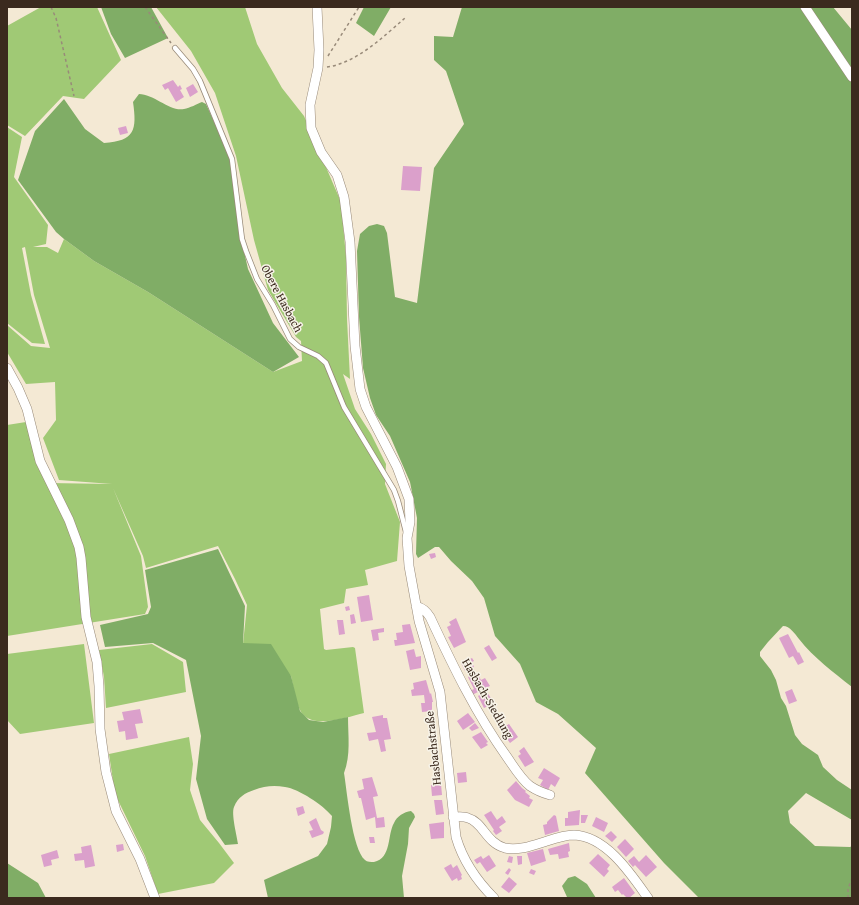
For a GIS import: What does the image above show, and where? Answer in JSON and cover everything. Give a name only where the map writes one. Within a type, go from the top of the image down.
[{"type":"street","name":"Hasbachstraße","points":[[318,7],[318,68],[310,105],[311,128],[321,152],[337,175],[344,197],[350,242],[355,346],[360,389],[366,407],[398,467],[408,499],[410,510],[410,522],[407,538],[409,566],[416,606],[440,692],[456,837],[464,858],[483,887],[494,898]]},
{"type":"street","points":[[805,7],[852,78]]},
{"type":"street","points":[[7,368],[27,409],[40,461],[69,520],[79,546],[86,617],[97,662],[100,729],[106,772],[116,811],[140,859],[155,898]]},
{"type":"street","name":"Hasbach-Siedlung","points":[[416,606],[427,611],[467,695],[502,750],[529,785],[543,793],[550,794]]},
{"type":"street","points":[[453,817],[463,817],[473,820],[494,842],[506,848],[523,848],[562,836],[584,836],[593,840],[611,853],[624,866],[648,898]]},
{"type":"lane","name":"Obere Hasbach","points":[[175,48],[194,69],[232,159],[242,239],[257,279],[290,339],[299,348],[322,360],[329,367],[344,407],[394,490],[407,538]]},
{"type":"path","points":[[50,7],[56,18],[74,96]]},
{"type":"path","points":[[145,7],[175,48]]},
{"type":"path","points":[[318,68],[329,55],[359,7]]},
{"type":"path","points":[[318,68],[331,67],[350,60],[377,42],[405,18]]},
{"type":"path","points":[[848,898],[848,889],[852,878]]},
{"type":"green space","points":[[41,7],[97,7],[121,60],[84,99],[63,96],[25,136],[7,125],[7,26]]},
{"type":"green space","points":[[101,7],[151,7],[168,38],[125,58],[111,34]]},
{"type":"green space","points":[[156,7],[245,7],[257,44],[282,88],[304,116],[341,202],[346,257],[350,379],[343,374],[355,409],[371,434],[386,464],[385,484],[400,522],[397,561],[365,570],[368,585],[346,589],[344,603],[320,609],[324,649],[355,648],[364,713],[329,721],[312,720],[305,716],[297,703],[291,676],[243,644],[247,605],[218,546],[146,568],[143,556],[113,488],[141,556],[148,607],[145,614],[7,636],[7,425],[26,422],[48,483],[112,484],[59,480],[43,438],[56,420],[55,382],[26,384],[7,352],[7,325],[31,346],[50,348],[34,295],[25,247],[22,248],[31,295],[45,344],[32,343],[7,323],[7,127],[22,137],[14,177],[48,225],[46,244],[33,247],[47,247],[58,253],[64,239],[94,261],[148,292],[273,372],[302,361],[301,341],[296,337],[268,290],[254,240],[236,156],[215,93],[191,51]]},
{"type":"green space","points":[[364,7],[391,7],[374,36],[356,23]]},
{"type":"green space","points":[[462,7],[833,7],[852,30],[852,687],[817,659],[786,626],[783,626],[768,642],[760,652],[760,656],[771,670],[776,680],[795,735],[802,744],[818,755],[823,767],[837,780],[852,790],[852,820],[806,793],[788,811],[790,823],[815,846],[852,846],[852,898],[699,898],[664,863],[585,773],[596,748],[558,714],[536,702],[520,664],[495,636],[484,598],[472,581],[439,547],[435,547],[418,558],[416,554],[417,518],[410,482],[390,436],[376,415],[370,398],[363,368],[359,317],[357,251],[360,234],[369,226],[377,224],[384,226],[387,233],[395,297],[417,303],[434,168],[464,124],[446,71],[434,60],[434,36],[453,37]]},
{"type":"green space","points":[[139,94],[179,109],[191,107],[202,102],[206,104],[230,157],[238,225],[248,269],[273,323],[299,357],[273,372],[148,292],[94,261],[64,239],[56,232],[18,180],[35,131],[64,99],[85,129],[104,143],[122,140],[128,137],[132,132],[135,120],[133,102]]},
{"type":"green space","points":[[218,549],[245,606],[243,643],[271,644],[291,676],[300,711],[309,720],[323,722],[348,717],[348,759],[344,773],[353,832],[360,854],[365,860],[368,862],[374,862],[380,860],[384,856],[392,828],[397,818],[403,813],[411,811],[414,814],[415,817],[409,828],[408,844],[402,876],[404,898],[268,898],[264,880],[318,856],[327,844],[332,816],[304,794],[291,788],[273,786],[262,788],[245,794],[240,798],[234,807],[234,825],[238,844],[225,845],[207,819],[196,779],[201,736],[186,660],[153,643],[105,647],[100,625],[148,614],[151,607],[145,570]]},
{"type":"green space","points":[[84,644],[94,723],[20,734],[7,720],[7,654]]},
{"type":"green space","points":[[152,644],[183,662],[186,692],[106,708],[104,677],[99,650]]},
{"type":"green space","points":[[189,737],[193,764],[190,790],[200,820],[234,863],[214,883],[158,894],[145,856],[115,794],[109,754]]},
{"type":"green space","points":[[7,863],[38,883],[46,898],[7,898]]},
{"type":"green space","points":[[575,876],[587,884],[596,898],[567,897],[562,886],[568,878]]},
{"type":"building","points":[[173,80],[178,87],[180,85],[182,89],[180,90],[184,97],[176,102],[168,88],[165,90],[162,85]]},
{"type":"building","points":[[193,84],[198,92],[190,97],[186,88]]},
{"type":"building","points":[[126,126],[128,133],[120,135],[118,128]]},
{"type":"building","points":[[403,166],[422,167],[420,191],[401,190]]},
{"type":"building","points":[[435,553],[436,557],[431,559],[429,554]]},
{"type":"building","points":[[369,595],[373,620],[361,622],[357,597]]},
{"type":"building","points":[[349,606],[350,610],[346,611],[345,607]]},
{"type":"building","points":[[354,614],[356,623],[351,624],[350,615]]},
{"type":"building","points":[[456,618],[466,642],[454,648],[448,637],[451,636],[447,627],[451,625],[449,622]]},
{"type":"building","points":[[337,620],[343,620],[345,634],[339,635]]},
{"type":"building","points":[[410,624],[415,643],[395,646],[394,640],[397,640],[396,633],[403,632],[402,625]]},
{"type":"building","points":[[384,628],[384,632],[378,633],[379,640],[373,641],[371,630]]},
{"type":"building","points":[[788,634],[804,662],[798,665],[793,656],[789,658],[779,638]]},
{"type":"building","points":[[489,645],[497,658],[492,661],[484,648]]},
{"type":"building","points":[[414,649],[416,657],[421,656],[421,668],[410,670],[406,651]]},
{"type":"building","points":[[472,658],[474,661],[472,662],[474,667],[465,671],[461,663]]},
{"type":"building","points":[[473,673],[477,673],[481,680],[485,678],[490,686],[485,688],[483,685],[478,687],[480,691],[472,695],[470,691],[474,689],[468,677]]},
{"type":"building","points":[[426,680],[433,702],[432,711],[422,712],[421,703],[425,703],[424,695],[412,696],[411,690],[414,689],[413,683]]},
{"type":"building","points":[[792,689],[797,701],[789,704],[785,692]]},
{"type":"building","points":[[484,692],[487,692],[494,703],[484,708],[478,696]]},
{"type":"building","points":[[140,709],[143,723],[135,724],[138,738],[126,740],[125,731],[119,732],[117,721],[124,720],[122,712]]},
{"type":"building","points":[[468,713],[475,722],[463,730],[457,721]]},
{"type":"building","points":[[383,715],[383,718],[387,718],[391,739],[384,740],[386,751],[381,752],[378,739],[369,741],[367,733],[376,732],[372,717]]},
{"type":"building","points":[[475,723],[479,728],[472,731],[469,728]]},
{"type":"building","points":[[509,724],[518,737],[510,743],[502,732],[505,730],[504,727]]},
{"type":"building","points":[[481,732],[488,742],[486,743],[488,745],[481,749],[472,737]]},
{"type":"building","points":[[524,747],[534,762],[525,767],[518,756],[521,754],[519,751]]},
{"type":"building","points":[[544,768],[560,778],[555,787],[551,784],[548,790],[540,785],[543,780],[538,778]]},
{"type":"building","points":[[466,772],[467,782],[458,783],[457,773]]},
{"type":"building","points":[[372,777],[378,796],[373,797],[377,818],[384,817],[385,827],[376,828],[375,817],[366,820],[361,798],[359,798],[357,791],[364,789],[362,779]]},
{"type":"building","points":[[516,781],[530,796],[529,798],[533,800],[529,807],[515,800],[507,790]]},
{"type":"building","points":[[441,784],[442,795],[432,796],[431,785]]},
{"type":"building","points":[[434,800],[442,800],[444,814],[436,815]]},
{"type":"building","points":[[303,806],[305,813],[298,816],[296,808]]},
{"type":"building","points":[[580,810],[579,825],[565,826],[565,818],[568,818],[568,812]]},
{"type":"building","points":[[491,811],[497,820],[502,816],[506,822],[499,827],[502,831],[496,835],[484,815]]},
{"type":"building","points":[[554,815],[556,816],[559,831],[545,835],[543,825],[547,824],[547,822]]},
{"type":"building","points":[[581,815],[588,815],[585,823],[581,823]]},
{"type":"building","points":[[596,817],[608,823],[604,832],[592,826]]},
{"type":"building","points":[[316,818],[321,830],[324,832],[323,834],[312,838],[309,831],[313,830],[309,822]]},
{"type":"building","points":[[444,822],[444,838],[431,839],[429,824]]},
{"type":"building","points":[[611,831],[617,837],[612,842],[605,836]]},
{"type":"building","points":[[369,837],[374,837],[375,843],[370,843]]},
{"type":"building","points":[[625,839],[634,849],[626,857],[617,847]]},
{"type":"building","points":[[569,843],[569,857],[559,859],[558,854],[550,855],[548,849]]},
{"type":"building","points":[[123,844],[124,850],[117,852],[116,845]]},
{"type":"building","points":[[91,845],[95,866],[85,868],[84,860],[75,861],[74,854],[82,853],[81,847]]},
{"type":"building","points":[[543,849],[546,861],[531,866],[527,853]]},
{"type":"building","points":[[57,850],[59,858],[51,860],[52,865],[44,867],[41,855]]},
{"type":"building","points":[[598,854],[610,865],[607,869],[609,871],[604,877],[589,863]]},
{"type":"building","points":[[489,855],[496,866],[487,872],[480,862],[477,864],[474,860],[481,856],[483,859]]},
{"type":"building","points":[[646,855],[657,867],[646,877],[635,865],[633,867],[628,861],[634,856],[639,862]]},
{"type":"building","points":[[509,856],[513,857],[512,863],[507,862]]},
{"type":"building","points":[[517,856],[522,856],[522,864],[518,865]]},
{"type":"building","points":[[451,864],[453,868],[457,865],[462,875],[462,879],[458,881],[457,878],[452,881],[444,868]]},
{"type":"building","points":[[509,868],[511,870],[508,875],[505,873]]},
{"type":"building","points":[[531,869],[536,871],[534,875],[529,873]]},
{"type":"building","points":[[509,877],[517,884],[509,893],[501,887]]},
{"type":"building","points":[[624,878],[635,893],[629,898],[623,894],[622,895],[618,890],[615,892],[612,887]]}]
